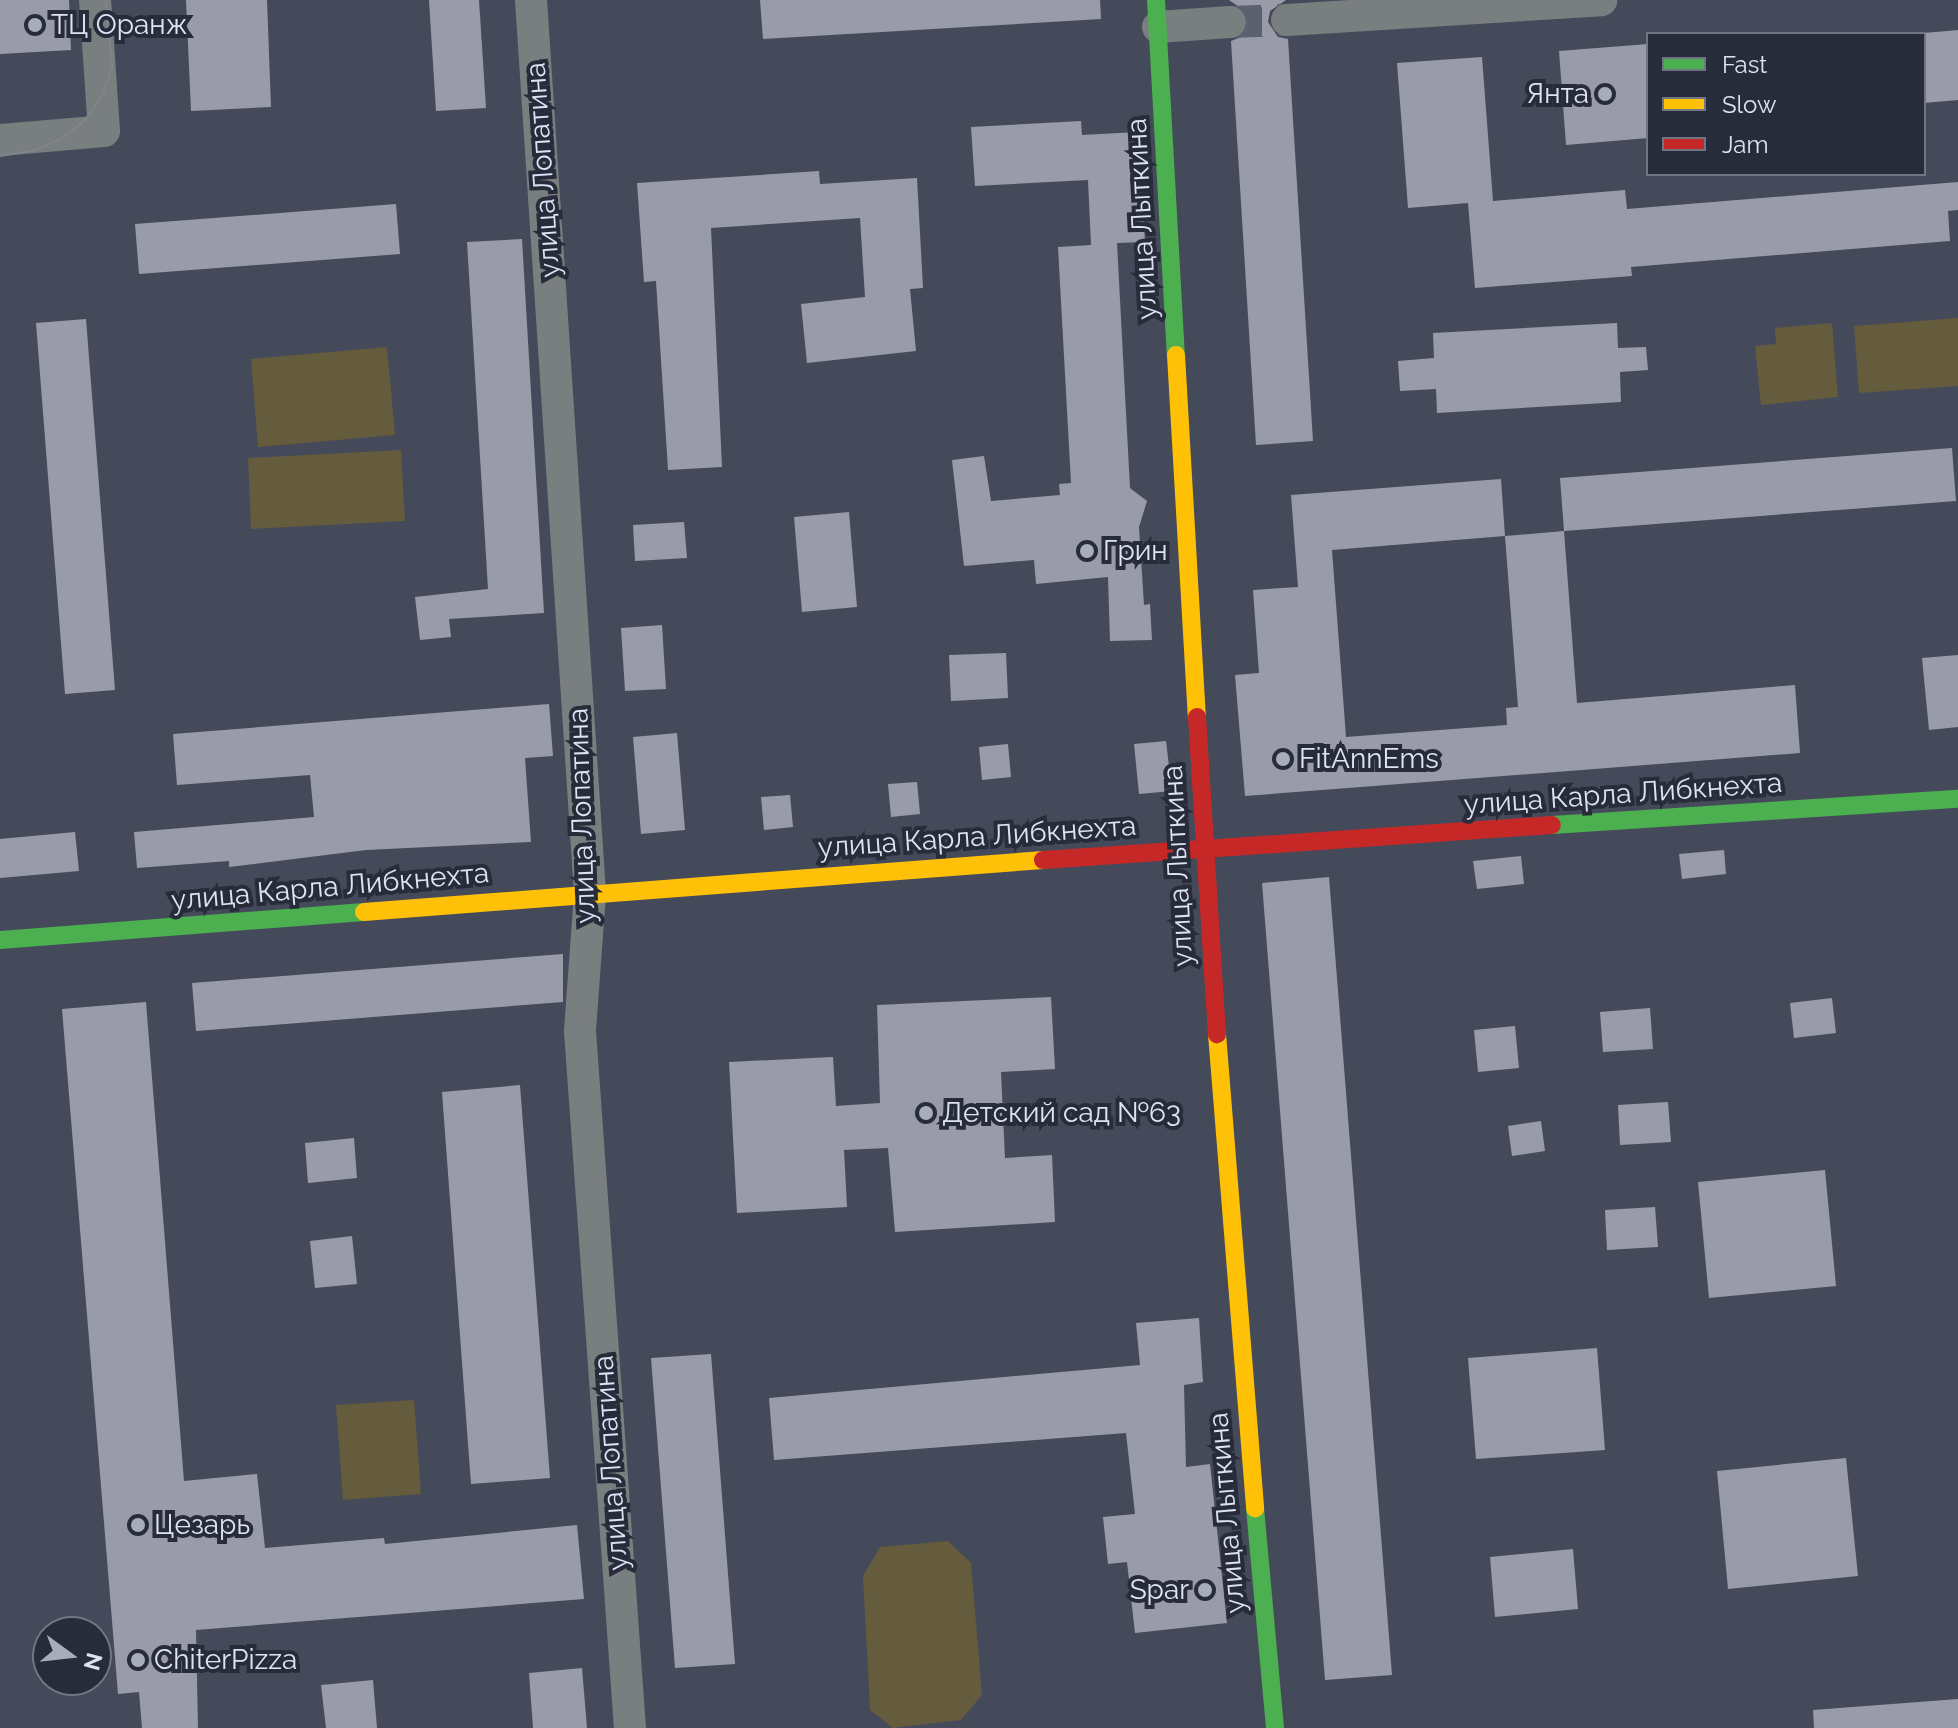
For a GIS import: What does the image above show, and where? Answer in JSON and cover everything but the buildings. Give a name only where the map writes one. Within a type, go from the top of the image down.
[{"type":"street","points":[[0,140],[104,131],[95,0]]},
{"type":"street","name":"улица Лопатина","points":[[531,0],[590,894],[580,1031],[630,1728]]},
{"type":"street","points":[[1287,20],[1601,0]]},
{"type":"street","points":[[1157,14],[1230,22]]},
{"type":"street","name":"улица Лыткина","points":[[1157,14],[1204,848],[1235,1289],[1275,1728]]},
{"type":"street","name":"улица Карла Либкнехта","points":[[0,940],[1204,848],[1958,799]]},
{"type":"shaded area","points":[[1958,318],[1958,386],[1859,393],[1854,326]]},
{"type":"shaded area","points":[[1832,323],[1838,397],[1761,405],[1755,346],[1776,344],[1775,328]]},
{"type":"shaded area","points":[[387,347],[395,435],[258,447],[251,359]]},
{"type":"shaded area","points":[[401,450],[405,521],[251,529],[248,458]]},
{"type":"shaded area","points":[[414,1400],[421,1494],[343,1500],[336,1405]]},
{"type":"shaded area","points":[[948,1541],[971,1563],[982,1695],[961,1720],[893,1728],[870,1710],[863,1576],[880,1547]]},
{"type":"tunnel","points":[[1230,22],[1287,20]]},
{"type":"tram line","points":[[0,156],[33,151],[61,139],[85,120],[102,96],[112,67],[106,0]]},
{"type":"traffic: fast","points":[[1156,0],[1176,355]]},
{"type":"traffic: fast","points":[[1552,825],[1958,799]]},
{"type":"traffic: fast","points":[[0,940],[364,912]]},
{"type":"traffic: fast","points":[[1255,1508],[1275,1728]]},
{"type":"traffic: slow","points":[[1176,355],[1197,717]]},
{"type":"traffic: slow","points":[[364,912],[1043,860]]},
{"type":"traffic: slow","points":[[1217,1034],[1255,1508]]},
{"type":"traffic: jam","points":[[1197,717],[1217,1034]]},
{"type":"traffic: jam","points":[[1043,860],[1552,825]]},
{"type":"place","name":"ТЦ Оранж","points":[[35,25]]},
{"type":"place","name":"Янта","points":[[1605,94]]},
{"type":"place","name":"Грин","points":[[1087,551]]},
{"type":"place","name":"FitAnnEms","points":[[1283,759]]},
{"type":"place","name":"Детский сад №63","points":[[926,1113]]},
{"type":"place","name":"Цезарь","points":[[138,1525]]},
{"type":"place","name":"Spar","points":[[1205,1590]]},
{"type":"place","name":"ChiterPizza","points":[[138,1660]]}]
